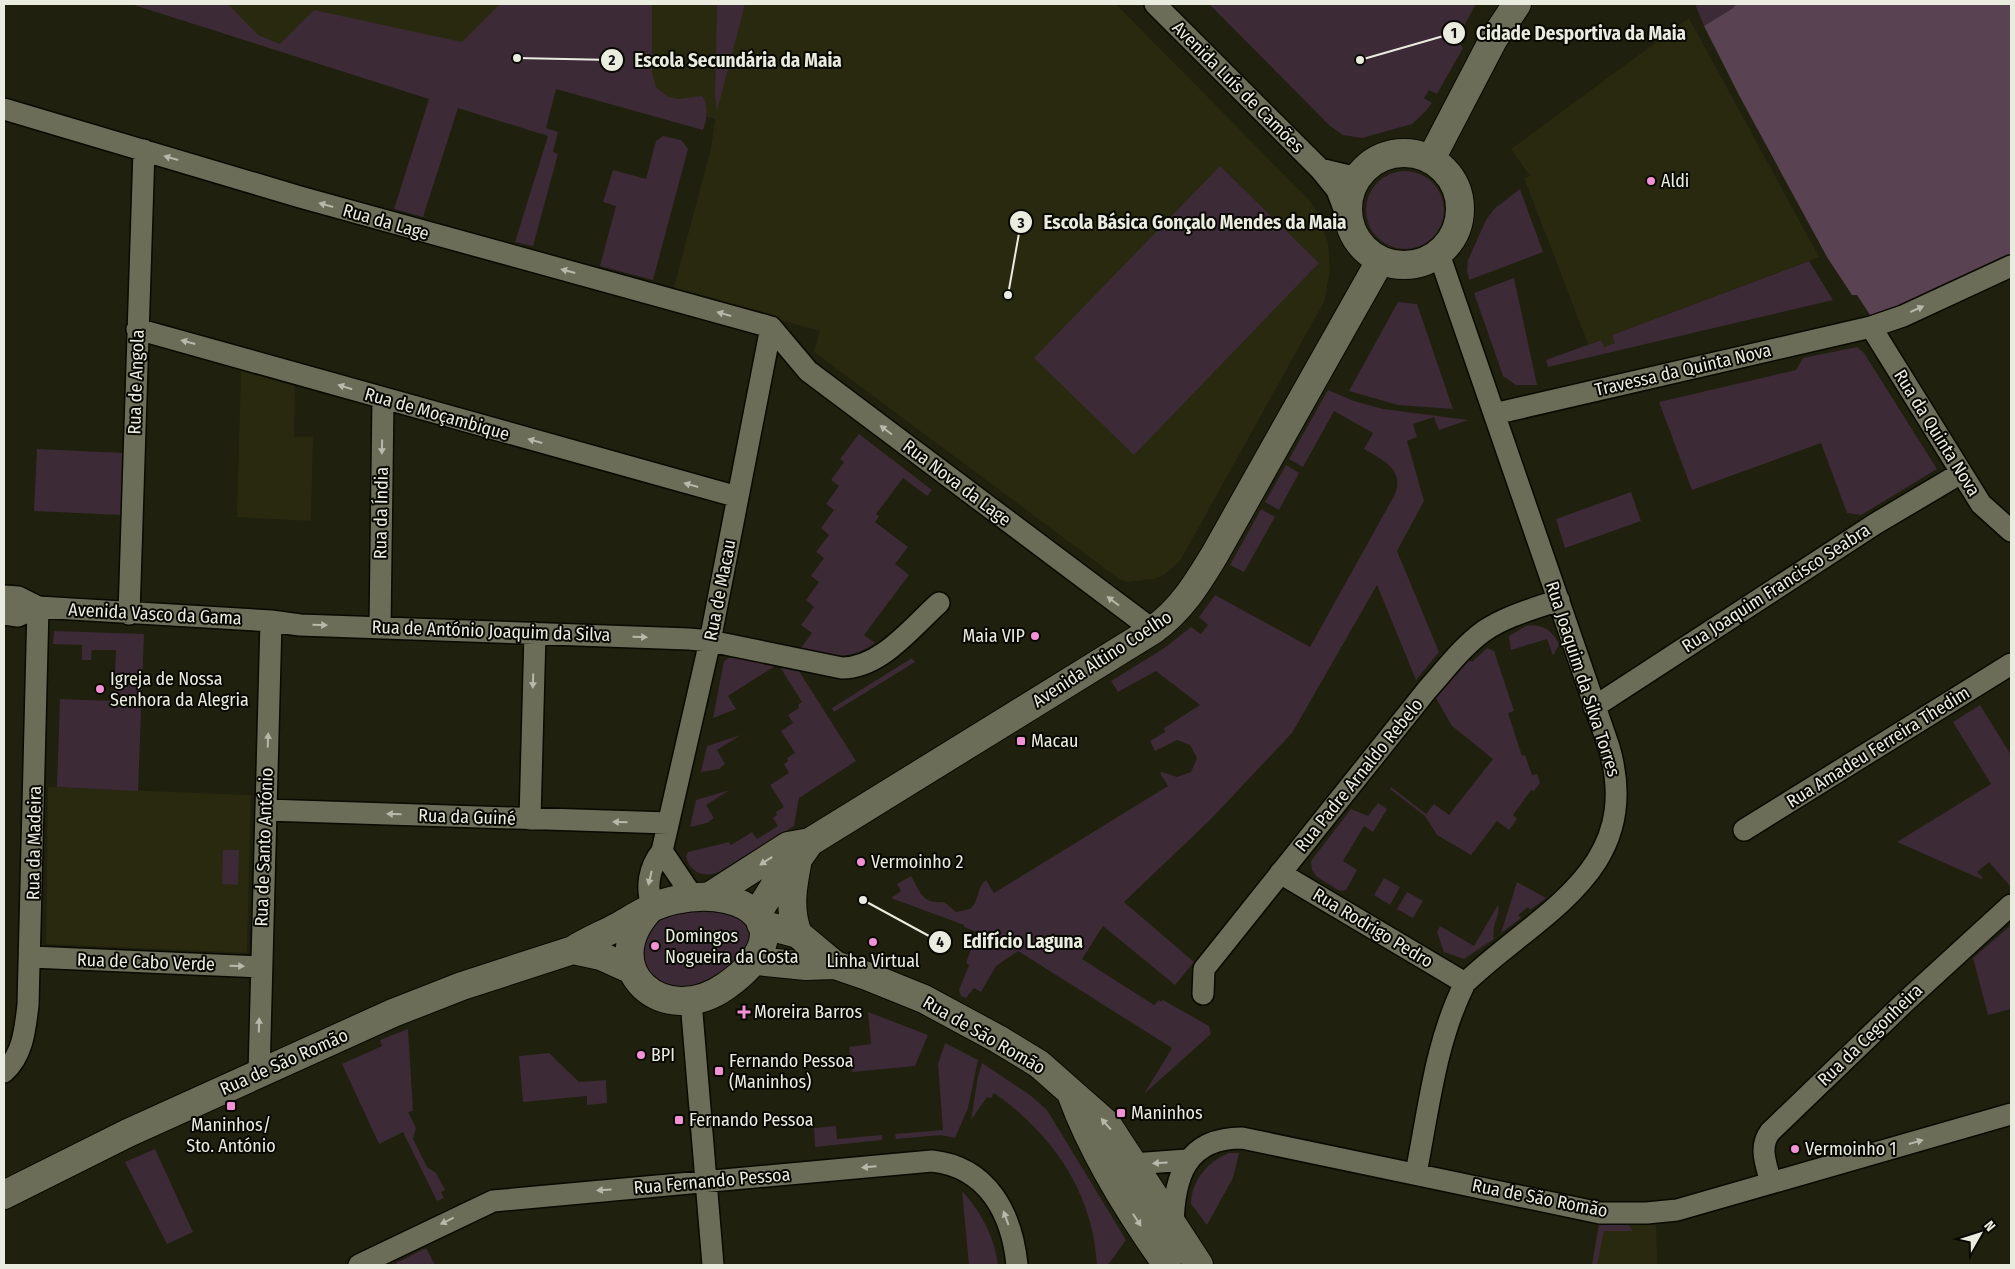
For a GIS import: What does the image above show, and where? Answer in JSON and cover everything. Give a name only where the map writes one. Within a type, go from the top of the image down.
[{"type":"main road","points":[[1431,159],[1448,123],[1493,40],[1517,4]]},
{"type":"main road","points":[[1399,153],[1415,154],[1431,159],[1447,172],[1457,190],[1461,210],[1458,227],[1450,242],[1439,254],[1428,261],[1410,265],[1392,265],[1380,261],[1360,245],[1349,222],[1347,207],[1350,191],[1357,178],[1368,165],[1382,157],[1399,153]]},
{"type":"main road","name":"Avenida Altino Coelho","points":[[804,850],[1153,630],[1182,605],[1206,569],[1380,261]]},
{"type":"main road","points":[[702,896],[788,846],[804,850]]},
{"type":"main road","points":[[651,908],[632,932],[629,948],[632,970],[646,990],[658,997],[677,1002],[706,998],[725,987],[756,961],[763,940],[759,919],[780,877],[804,850]]},
{"type":"main road","points":[[798,934],[793,920],[791,898],[804,850]]},
{"type":"main road","name":"Rua de São Romão","points":[[4,1195],[128,1133],[393,1013],[462,986],[574,950],[589,940],[651,908],[675,899],[702,896],[727,897],[742,902],[759,919],[798,934],[835,965],[902,990],[951,1014],[1039,1064],[1107,1124],[1122,1171]]},
{"type":"main road","points":[[574,950],[601,956],[632,970]]},
{"type":"main road","name":"Rua de São Romão","points":[[756,961],[806,966],[835,965]]},
{"type":"main road","points":[[1122,1171],[1173,1226],[1199,1265]]},
{"type":"main road","points":[[1122,1171],[1167,1265]]},
{"type":"street","name":"Avenida Luís de Camões","points":[[1155,4],[1320,169],[1337,190],[1349,222]]},
{"type":"street","name":"Rua da Lage","points":[[4,109],[318,203],[771,328]]},
{"type":"street","name":"Rua de Angola","points":[[129,614],[144,150]]},
{"type":"street","points":[[1320,169],[1357,178]]},
{"type":"street","name":"Rua Joaquim da Silva Torres","points":[[1416,1173],[1438,1055],[1454,1009],[1466,983],[1570,897],[1582,884],[1596,863],[1612,826],[1618,792],[1615,769],[1559,600],[1439,254]]},
{"type":"street","name":"Travessa da Quinta Nova","points":[[1494,414],[1871,327],[1902,316],[2011,266]]},
{"type":"street","name":"Rua da Quinta Nova","points":[[1871,327],[1981,504],[2011,531]]},
{"type":"street","name":"Rua de Macau","points":[[651,908],[648,889],[654,862],[662,851],[710,641],[771,328]]},
{"type":"street","name":"Rua Nova da Lage","points":[[771,328],[808,371],[1153,630]]},
{"type":"street","name":"Rua de Moçambique","points":[[137,329],[261,362],[383,399],[738,498]]},
{"type":"street","name":"Rua da Índia","points":[[380,628],[383,399]]},
{"type":"street","name":"Rua Joaquim Francisco Seabra","points":[[1594,707],[1875,524],[1961,473]]},
{"type":"street","name":"Avenida Vasco da Gama","points":[[4,596],[18,597],[38,607],[129,614],[271,621]]},
{"type":"street","name":"Rua Padre Arnaldo Rebelo","points":[[1203,994],[1204,969],[1421,698],[1461,651],[1483,632],[1500,622],[1559,600]]},
{"type":"street","name":"Rua de António Joaquim da Silva","points":[[271,621],[300,625],[710,641],[842,668],[855,668],[888,649],[939,603]]},
{"type":"street","name":"Avenida Vasco da Gama","points":[[4,614],[18,616],[38,607]]},
{"type":"street","name":"Rua da Madeira","points":[[4,1072],[11,1066],[19,1052],[25,1033],[31,958],[38,607]]},
{"type":"street","name":"Rua de Santo António","points":[[259,1074],[271,621]]},
{"type":"street","points":[[530,819],[535,633]]},
{"type":"street","name":"Rua Amadeu Ferreira Thedim","points":[[1744,830],[2011,664]]},
{"type":"street","name":"Rua da Guiné","points":[[266,810],[668,824]]},
{"type":"street","points":[[662,851],[702,896]]},
{"type":"street","name":"Rua Rodrigo Pedro","points":[[1280,873],[1466,983]]},
{"type":"street","name":"Rua da Cegonheira","points":[[1771,1182],[1763,1153],[1765,1142],[1770,1132],[1905,1002],[2011,905]]},
{"type":"street","name":"Rua de Cabo Verde","points":[[31,958],[261,967]]},
{"type":"street","points":[[691,1000],[713,1265]]},
{"type":"street","name":"Rua de São Romão","points":[[1187,1160],[1214,1141],[1224,1138],[1242,1138],[1600,1213],[1646,1213],[1676,1210],[2011,1114]]},
{"type":"street","points":[[1122,1171],[1187,1160],[1174,1201],[1173,1226]]},
{"type":"street","name":"Rua Fernando Pessoa","points":[[359,1265],[493,1201],[932,1162],[948,1163],[974,1176],[1001,1206],[1012,1236],[1018,1265]]},
{"type":"shaded area","points":[[131,4],[1116,4],[1309,200],[1318,214],[1328,243],[1330,269],[1325,300],[1180,561],[1164,575],[1155,579],[1128,582],[1119,579],[814,352],[820,331],[673,291],[711,148],[715,119],[513,64],[499,121]]},
{"type":"shaded area","points":[[131,4],[228,4],[258,35],[280,44],[314,10],[462,42],[500,4],[652,4],[652,73],[656,87],[668,97],[678,99],[702,96],[706,103],[706,122],[703,130],[556,89],[546,128],[558,132],[553,152],[558,154],[533,246],[515,242],[548,136],[458,108],[423,217],[394,209],[429,99]]},
{"type":"shaded area","points":[[717,4],[745,4],[717,111],[715,95]]},
{"type":"shaded area","points":[[1209,4],[1476,4],[1457,39],[1463,48],[1437,94],[1429,90],[1424,98],[1432,103],[1426,111],[1412,124],[1362,138],[1343,135],[1330,126]]},
{"type":"shaded area","points":[[1695,4],[1736,4],[1733,8],[1704,26]]},
{"type":"shaded area","points":[[1736,4],[2011,4],[2011,260],[1872,318],[1857,295],[1852,295],[1827,257],[1740,97],[1704,26],[1733,8]]},
{"type":"shaded area","name":"Aldi","points":[[1689,18],[1819,257],[1612,335],[1615,343],[1603,347],[1600,340],[1588,344],[1524,178],[1530,176],[1511,149]]},
{"type":"shaded area","points":[[663,136],[681,140],[688,149],[653,280],[600,266],[616,206],[603,202],[613,170],[646,179],[656,141]]},
{"type":"shaded area","points":[[1220,166],[1319,263],[1134,455],[1034,358]]},
{"type":"shaded area","points":[[1397,171],[1413,171],[1427,177],[1438,188],[1444,202],[1444,218],[1438,232],[1427,243],[1413,249],[1397,249],[1383,243],[1372,232],[1366,218],[1366,202],[1372,188],[1383,177]]},
{"type":"shaded area","points":[[1520,189],[1543,252],[1469,280],[1468,260],[1486,220],[1494,209]]},
{"type":"shaded area","points":[[1809,261],[1833,300],[1548,367],[1546,360],[1601,340],[1604,347],[1615,343],[1612,335]]},
{"type":"shaded area","points":[[1514,278],[1537,385],[1516,385],[1503,376],[1474,293]]},
{"type":"shaded area","points":[[1398,302],[1417,304],[1453,409],[1398,405],[1349,391]]},
{"type":"shaded area","points":[[1857,347],[1864,353],[1937,469],[1861,515],[1847,513],[1821,443],[1692,490],[1659,402],[1796,370],[1803,358]]},
{"type":"shaded area","points":[[241,371],[295,386],[294,437],[313,437],[311,521],[237,517]]},
{"type":"shaded area","points":[[1328,390],[1354,401],[1383,409],[1468,420],[1439,430],[1434,417],[1413,424],[1417,437],[1407,441],[1424,501],[1397,551],[1439,652],[1416,680],[1377,585],[1292,733],[1210,820],[1124,902],[1194,962],[1175,985],[1103,926],[1082,959],[1154,1005],[1159,1000],[1161,1002],[1163,1000],[1209,1026],[1211,1034],[1144,1094],[1172,1048],[1018,951],[996,966],[981,992],[974,988],[966,998],[961,996],[959,990],[969,965],[966,963],[977,932],[964,927],[964,925],[891,898],[901,891],[897,884],[911,876],[920,892],[927,899],[944,902],[956,912],[970,909],[986,880],[994,893],[1168,786],[1160,773],[1177,777],[1191,772],[1197,758],[1190,745],[1177,740],[1155,751],[1150,741],[1165,732],[1164,728],[1200,705],[1156,671],[1118,692],[1111,681],[1163,649],[1191,627],[1201,634],[1208,625],[1199,617],[1215,595],[1310,647],[1394,496],[1397,487],[1397,479],[1391,467],[1364,449],[1373,433],[1334,411],[1303,467],[1289,459]]},
{"type":"shaded area","points":[[859,434],[932,490],[927,496],[903,478],[876,514],[879,516],[875,522],[908,547],[895,564],[909,575],[864,635],[875,643],[856,653],[839,656],[801,648],[812,633],[801,625],[814,607],[806,600],[819,582],[811,576],[824,558],[816,552],[829,535],[821,528],[834,510],[826,504],[839,486],[831,480],[844,462],[840,459]]},
{"type":"shaded area","points":[[37,449],[124,453],[121,515],[34,511]]},
{"type":"shaded area","points":[[1286,465],[1299,473],[1279,510],[1265,502]]},
{"type":"shaded area","points":[[1631,492],[1641,521],[1565,548],[1556,519]]},
{"type":"shaded area","points":[[1261,509],[1275,517],[1244,572],[1230,565]]},
{"type":"shaded area","points":[[1526,626],[1542,627],[1554,636],[1559,645],[1553,656],[1547,639],[1511,650],[1509,636]]},
{"type":"shaded area","points":[[54,631],[144,634],[138,791],[57,787],[60,699],[114,701],[116,650],[92,650],[91,660],[82,660],[82,645],[53,644]]},
{"type":"shaded area","points":[[1487,648],[1494,651],[1514,711],[1508,713],[1522,756],[1525,755],[1532,775],[1537,774],[1540,783],[1534,791],[1531,790],[1513,815],[1517,819],[1509,830],[1497,821],[1471,855],[1437,835],[1425,816],[1390,789],[1391,787],[1426,814],[1434,804],[1449,815],[1493,759],[1452,726],[1436,698],[1469,660],[1472,662]]},
{"type":"shaded area","points":[[732,656],[775,666],[728,696],[736,709],[713,718],[724,661]]},
{"type":"shaded area","points":[[912,658],[915,662],[834,712],[832,708]]},
{"type":"shaded area","points":[[780,667],[799,671],[856,761],[799,798],[794,826],[719,872],[714,874],[698,873],[690,867],[686,856],[688,852],[729,842],[731,845],[752,832],[757,839],[778,826],[773,818],[777,815],[776,812],[784,807],[770,785],[789,773],[784,764],[788,761],[787,758],[795,753],[781,731],[793,723],[788,715],[799,708],[798,705],[802,702]]},
{"type":"shaded area","points":[[1980,705],[2011,755],[2010,886],[1989,862],[1977,872],[1983,878],[1981,879],[1897,842],[1991,784],[1953,722]]},
{"type":"shaded area","points":[[741,735],[717,750],[725,764],[719,769],[701,772],[707,746]]},
{"type":"shaded area","points":[[48,787],[251,795],[247,953],[46,944]]},
{"type":"shaded area","points":[[730,790],[706,805],[714,818],[707,823],[690,827],[696,800]]},
{"type":"shaded area","points":[[1378,803],[1387,809],[1373,832],[1364,826],[1343,861],[1357,870],[1346,890],[1340,891],[1317,877],[1312,870],[1311,861],[1351,809],[1368,816]]},
{"type":"shaded area","points":[[223,850],[239,850],[238,885],[222,884]]},
{"type":"shaded area","points":[[1384,878],[1400,887],[1390,905],[1374,895]]},
{"type":"shaded area","points":[[1517,882],[1546,898],[1530,910],[1528,907],[1518,915],[1521,918],[1501,933]]},
{"type":"shaded area","points":[[1407,892],[1423,901],[1413,918],[1397,909]]},
{"type":"shaded area","points":[[1498,905],[1499,909],[1493,934],[1494,939],[1464,959],[1444,952],[1437,932],[1440,926],[1474,946]]},
{"type":"shaded area","points":[[704,910],[731,912],[743,921],[749,931],[749,942],[743,952],[722,971],[698,983],[687,987],[680,987],[660,983],[652,977],[647,969],[645,959],[646,940],[651,931],[662,919],[679,913]]},
{"type":"shaded area","points":[[2011,925],[2011,1009],[1988,1015],[1973,958]]},
{"type":"shaded area","points":[[868,1012],[928,1035],[915,1066],[852,1072],[849,1047],[871,1044]]},
{"type":"shaded area","points":[[408,1029],[413,1111],[408,1112],[416,1128],[413,1139],[427,1167],[436,1173],[445,1190],[441,1192],[444,1198],[437,1201],[403,1132],[379,1144],[342,1064],[382,1046],[380,1040]]},
{"type":"shaded area","points":[[945,1043],[978,1060],[968,1108],[955,1138],[941,1135],[896,1139],[895,1134],[943,1130],[938,1064]]},
{"type":"shaded area","points":[[549,1053],[579,1082],[606,1080],[607,1103],[587,1105],[587,1096],[523,1102],[519,1056]]},
{"type":"shaded area","points":[[982,1063],[1030,1095],[1047,1110],[1126,1240],[1108,1265],[1097,1265],[1094,1239],[1088,1214],[1078,1190],[1066,1167],[1034,1127],[994,1093],[991,1098],[987,1097],[971,1120]]},
{"type":"shaded area","points":[[836,1126],[837,1139],[882,1135],[882,1140],[815,1147],[814,1128]]},
{"type":"shaded area","points":[[155,1149],[193,1232],[167,1244],[125,1162]]},
{"type":"shaded area","points":[[1229,1153],[1239,1153],[1233,1178],[1207,1225],[1191,1204],[1194,1187],[1202,1173],[1214,1161]]},
{"type":"shaded area","points":[[962,1191],[976,1208],[986,1225],[994,1244],[998,1265],[969,1265]]},
{"type":"shaded area","points":[[1600,1215],[1656,1215],[1657,1265],[1592,1265]]},
{"type":"shaded area","points":[[1627,1223],[1633,1231],[1604,1231],[1597,1265],[1592,1265],[1599,1225]]},
{"type":"shaded area","points":[[426,1248],[435,1265],[397,1265],[396,1263]]},
{"type":"place","name":"Escola Secundária da Maia","points":[[517,58]]},
{"type":"place","name":"Cidade Desportiva da Maia","points":[[1360,60]]},
{"type":"place","name":"Aldi","points":[[1651,181]]},
{"type":"place","name":"Escola Básica Gonçalo Mendes da Maia","points":[[1008,295]]},
{"type":"place","name":"Maia VIP","points":[[1035,636]]},
{"type":"place","name":"Igreja de Nossa Senhora da Alegria","points":[[100,689]]},
{"type":"place","name":"Macau","points":[[1021,741]]},
{"type":"place","name":"Vermoinho 2","points":[[861,862]]},
{"type":"place","name":"Edifício Laguna","points":[[863,900]]},
{"type":"place","name":"Linha Virtual","points":[[873,942]]},
{"type":"place","name":"Domingos Nogueira da Costa","points":[[655,946]]},
{"type":"place","name":"Moreira Barros","points":[[744,1012]]},
{"type":"place","name":"BPI","points":[[641,1055]]},
{"type":"place","name":"Fernando Pessoa (Maninhos)","points":[[719,1071]]},
{"type":"place","name":"Maninhos/ Sto. António","points":[[231,1106]]},
{"type":"place","name":"Maninhos","points":[[1121,1113]]},
{"type":"place","name":"Fernando Pessoa","points":[[679,1120]]},
{"type":"place","name":"Vermoinho 1","points":[[1795,1149]]}]
